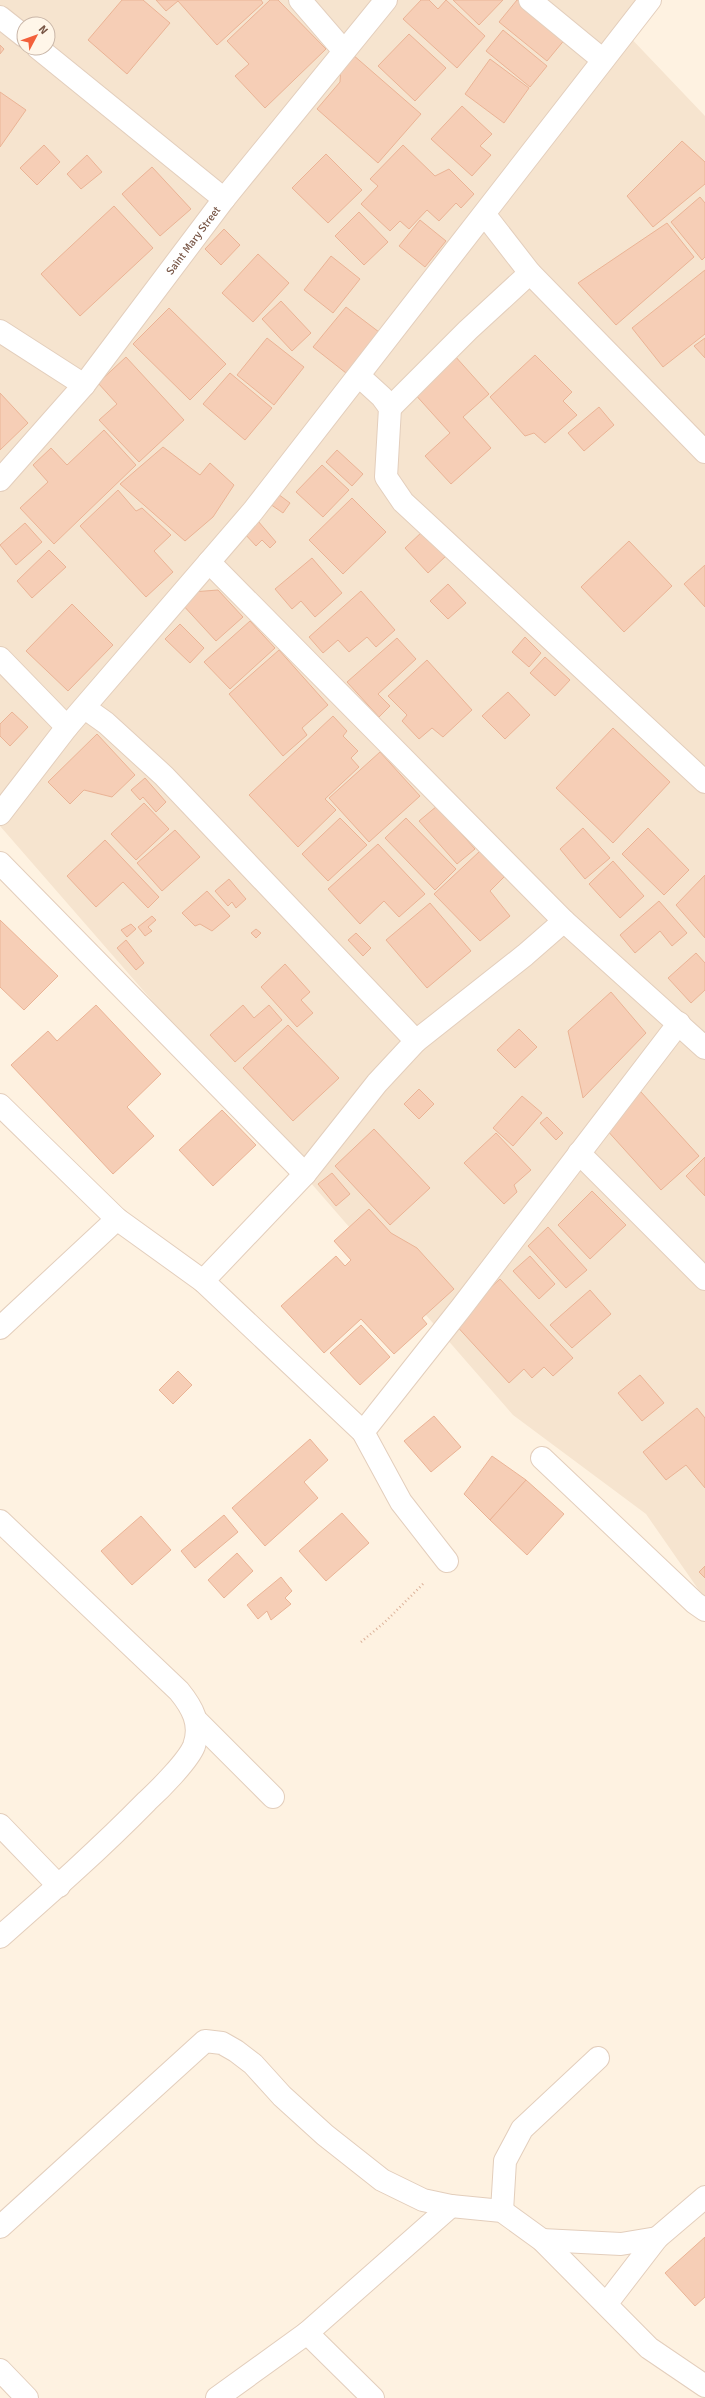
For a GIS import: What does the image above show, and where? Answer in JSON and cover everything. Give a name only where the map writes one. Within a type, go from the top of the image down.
[{"type":"street","points":[[300,0],[344,51]]},
{"type":"street","name":"Saint Mary Street","points":[[0,480],[84,385],[224,199],[386,0]]},
{"type":"street","points":[[530,0],[603,60]]},
{"type":"street","points":[[0,814],[67,727],[85,708],[209,562],[359,376],[650,0]]},
{"type":"street","points":[[0,17],[16,30]]},
{"type":"street","points":[[48,56],[224,199]]},
{"type":"street","points":[[485,215],[530,273],[705,452]]},
{"type":"street","points":[[390,408],[468,330],[530,273]]},
{"type":"street","points":[[0,331],[84,385]]},
{"type":"street","points":[[359,376],[382,397],[390,408],[386,477],[403,502],[705,782]]},
{"type":"street","points":[[209,562],[564,921],[705,1048]]},
{"type":"street","points":[[0,658],[67,727]]},
{"type":"street","points":[[85,708],[106,723],[164,776],[416,1041]]},
{"type":"street","points":[[0,863],[305,1174]]},
{"type":"street","points":[[203,1281],[305,1174],[378,1083],[416,1041],[525,956],[564,921]]},
{"type":"street","points":[[363,1432],[461,1308],[679,1023]]},
{"type":"street","points":[[0,1105],[117,1219],[203,1281],[363,1432],[401,1502],[447,1561]]},
{"type":"street","points":[[579,1152],[705,1279]]},
{"type":"street","points":[[0,1328],[117,1219]]},
{"type":"street","points":[[542,1458],[705,1610]]},
{"type":"street","points":[[0,1521],[179,1691],[189,1704],[198,1722],[273,1797]]},
{"type":"street","points":[[0,1937],[59,1886],[167,1781],[194,1746],[198,1722]]},
{"type":"street","points":[[0,1825],[59,1886]]},
{"type":"street","points":[[0,2227],[205,2041],[222,2043],[236,2051],[253,2064],[282,2096],[324,2135],[382,2180],[423,2200],[451,2206],[502,2210],[542,2240],[607,2303],[649,2348],[705,2386]]},
{"type":"street","points":[[502,2210],[505,2161],[522,2128],[598,2058]]},
{"type":"street","points":[[607,2303],[657,2238],[705,2197]]},
{"type":"street","points":[[217,2398],[307,2333],[451,2206]]},
{"type":"street","points":[[542,2240],[621,2244],[657,2238]]},
{"type":"street","points":[[307,2333],[374,2398]]},
{"type":"street","points":[[0,2370],[27,2398]]},
{"type":"path","points":[[361,1642],[385,1622],[447,1561]]},
{"type":"shaded area","points":[[0,0],[650,0],[625,32],[705,116],[705,1599],[646,1514],[513,1415],[0,826]]},
{"type":"building","points":[[122,0],[143,0],[170,23],[127,74],[88,40]]},
{"type":"building","points":[[156,0],[261,0],[263,3],[217,45],[178,1],[166,11]]},
{"type":"building","points":[[270,0],[278,0],[326,49],[265,108],[235,76],[249,64],[227,41]]},
{"type":"building","points":[[421,0],[429,0],[438,9],[446,0],[485,36],[457,68],[403,19]]},
{"type":"building","points":[[453,0],[503,0],[479,25]]},
{"type":"building","points":[[517,0],[520,0],[566,38],[547,61],[499,22]]},
{"type":"building","points":[[503,30],[547,66],[530,87],[486,51]]},
{"type":"building","points":[[409,34],[446,68],[415,101],[378,66]]},
{"type":"building","points":[[0,45],[4,49],[0,54]]},
{"type":"building","points":[[352,54],[421,114],[378,163],[317,109],[340,82],[341,66]]},
{"type":"building","points":[[490,59],[529,88],[504,123],[465,94]]},
{"type":"building","points":[[0,92],[26,110],[0,147]]},
{"type":"building","points":[[462,106],[492,134],[480,146],[491,155],[472,176],[431,139]]},
{"type":"building","points":[[682,141],[705,162],[705,184],[653,227],[627,196]]},
{"type":"building","points":[[44,145],[60,162],[37,185],[20,168]]},
{"type":"building","points":[[403,145],[435,176],[449,169],[474,194],[461,208],[456,203],[439,221],[427,210],[409,229],[400,221],[390,231],[361,204],[378,186],[370,179]]},
{"type":"building","points":[[326,154],[362,190],[328,223],[292,188]]},
{"type":"building","points":[[87,155],[102,172],[81,189],[67,174]]},
{"type":"building","points":[[152,167],[191,209],[160,236],[122,194]]},
{"type":"building","points":[[700,197],[705,203],[705,257],[702,260],[671,222]]},
{"type":"building","points":[[114,206],[153,248],[80,316],[41,274]]},
{"type":"building","points":[[359,212],[388,242],[364,265],[335,236]]},
{"type":"building","points":[[420,220],[446,241],[425,267],[399,246]]},
{"type":"building","points":[[667,223],[694,257],[616,325],[578,283]]},
{"type":"building","points":[[224,229],[240,245],[221,265],[205,249]]},
{"type":"building","points":[[258,254],[289,283],[253,322],[222,293]]},
{"type":"building","points":[[331,256],[360,279],[333,313],[304,290]]},
{"type":"building","points":[[705,270],[705,334],[663,367],[632,328]]},
{"type":"building","points":[[281,301],[311,333],[292,351],[262,319]]},
{"type":"building","points":[[346,307],[379,332],[346,373],[313,347]]},
{"type":"building","points":[[169,308],[226,364],[190,400],[133,344]]},
{"type":"building","points":[[267,338],[304,367],[274,405],[237,375]]},
{"type":"building","points":[[705,338],[705,358],[694,346]]},
{"type":"building","points":[[454,355],[489,394],[463,417],[491,448],[451,484],[425,456],[450,433],[413,392]]},
{"type":"building","points":[[535,355],[572,392],[563,401],[577,415],[545,443],[534,433],[525,436],[490,397]]},
{"type":"building","points":[[126,357],[184,420],[139,462],[99,420],[117,404],[98,383]]},
{"type":"building","points":[[230,373],[272,408],[245,440],[203,404]]},
{"type":"building","points":[[0,393],[28,423],[0,450]]},
{"type":"building","points":[[599,407],[614,425],[584,451],[568,433]]},
{"type":"building","points":[[104,430],[136,465],[54,544],[20,508],[48,482],[33,465],[51,448],[67,465]]},
{"type":"building","points":[[163,447],[200,475],[210,463],[234,485],[213,517],[185,541],[120,484]]},
{"type":"building","points":[[337,450],[363,474],[352,486],[326,462]]},
{"type":"building","points":[[322,465],[349,490],[323,517],[296,492]]},
{"type":"building","points":[[118,490],[136,511],[142,508],[171,535],[154,551],[173,572],[146,597],[80,526]]},
{"type":"building","points":[[278,494],[290,503],[283,513],[270,504]]},
{"type":"building","points":[[352,498],[386,532],[343,574],[309,540]]},
{"type":"building","points":[[258,521],[276,542],[270,548],[262,540],[256,546],[244,533]]},
{"type":"building","points":[[25,523],[42,542],[16,565],[0,545]]},
{"type":"building","points":[[424,530],[447,555],[428,573],[405,548]]},
{"type":"building","points":[[629,541],[672,586],[624,632],[581,587]]},
{"type":"building","points":[[49,550],[66,567],[32,598],[17,581]]},
{"type":"building","points":[[312,558],[342,593],[315,617],[301,601],[292,609],[275,589]]},
{"type":"building","points":[[705,565],[705,607],[684,584]]},
{"type":"building","points":[[448,584],[466,603],[448,619],[430,601]]},
{"type":"building","points":[[218,590],[243,617],[216,641],[181,603],[192,592]]},
{"type":"building","points":[[361,591],[395,630],[376,647],[367,637],[349,652],[338,640],[323,653],[309,637]]},
{"type":"building","points":[[72,604],[113,645],[68,691],[26,651]]},
{"type":"building","points":[[250,621],[275,648],[230,689],[204,662]]},
{"type":"building","points":[[180,624],[204,648],[190,663],[165,639]]},
{"type":"building","points":[[525,637],[541,653],[529,667],[512,652]]},
{"type":"building","points":[[397,638],[416,659],[378,694],[390,706],[379,717],[347,682]]},
{"type":"building","points":[[279,650],[328,705],[302,728],[307,735],[283,756],[229,694]]},
{"type":"building","points":[[545,657],[570,680],[555,696],[530,673]]},
{"type":"building","points":[[427,660],[472,710],[443,737],[432,728],[419,739],[402,721],[407,715],[388,696]]},
{"type":"building","points":[[508,692],[530,715],[505,739],[482,716]]},
{"type":"building","points":[[12,712],[28,727],[10,746],[0,736],[0,724]]},
{"type":"building","points":[[333,716],[347,731],[343,736],[358,751],[351,758],[359,767],[325,799],[336,810],[298,847],[249,795]]},
{"type":"building","points":[[613,728],[670,782],[613,843],[556,788]]},
{"type":"building","points":[[97,734],[135,775],[112,797],[84,790],[70,804],[48,782]]},
{"type":"building","points":[[380,752],[420,796],[369,842],[329,798]]},
{"type":"building","points":[[145,778],[166,802],[156,812],[143,797],[140,800],[131,790]]},
{"type":"building","points":[[144,803],[169,829],[136,860],[111,834]]},
{"type":"building","points":[[437,806],[475,849],[457,864],[419,821]]},
{"type":"building","points":[[340,818],[367,845],[328,881],[302,854]]},
{"type":"building","points":[[406,818],[456,869],[435,890],[385,838]]},
{"type":"building","points":[[583,828],[610,858],[585,879],[560,849]]},
{"type":"building","points":[[648,828],[689,870],[664,895],[622,854]]},
{"type":"building","points":[[175,830],[200,857],[162,891],[137,863]]},
{"type":"building","points":[[105,840],[159,897],[148,908],[123,882],[96,907],[67,876]]},
{"type":"building","points":[[378,844],[425,894],[399,917],[384,901],[360,924],[328,889]]},
{"type":"building","points":[[480,851],[504,877],[490,891],[510,916],[480,941],[434,894]]},
{"type":"building","points":[[613,861],[644,896],[620,918],[589,884]]},
{"type":"building","points":[[705,875],[705,938],[676,905]]},
{"type":"building","points":[[229,879],[246,899],[236,908],[232,902],[228,906],[215,891]]},
{"type":"building","points":[[207,891],[230,916],[212,931],[200,924],[195,926],[182,913]]},
{"type":"building","points":[[659,901],[687,933],[672,946],[660,931],[635,953],[620,935]]},
{"type":"building","points":[[430,903],[471,951],[427,988],[386,940]]},
{"type":"building","points":[[152,916],[156,920],[148,927],[152,931],[145,936],[138,927]]},
{"type":"building","points":[[0,920],[58,976],[24,1010],[0,987]]},
{"type":"building","points":[[131,924],[136,929],[127,937],[121,930]]},
{"type":"building","points":[[256,929],[261,933],[256,938],[251,933]]},
{"type":"building","points":[[356,933],[371,948],[363,956],[348,940]]},
{"type":"building","points":[[126,940],[144,963],[136,970],[117,948]]},
{"type":"building","points":[[696,953],[705,963],[705,990],[691,1003],[668,978]]},
{"type":"building","points":[[285,964],[310,992],[301,1000],[313,1013],[297,1027],[261,987]]},
{"type":"building","points":[[611,992],[646,1033],[583,1098],[568,1031]]},
{"type":"building","points":[[96,1005],[161,1074],[127,1107],[154,1136],[113,1174],[11,1065],[48,1031],[57,1041]]},
{"type":"building","points":[[243,1005],[254,1018],[269,1005],[282,1020],[235,1062],[210,1035]]},
{"type":"building","points":[[288,1025],[339,1078],[293,1121],[243,1068]]},
{"type":"building","points":[[519,1029],[537,1047],[515,1068],[497,1050]]},
{"type":"building","points":[[419,1089],[434,1104],[419,1119],[404,1104]]},
{"type":"building","points":[[641,1092],[699,1156],[661,1190],[605,1128]]},
{"type":"building","points":[[522,1096],[542,1113],[513,1146],[493,1128]]},
{"type":"building","points":[[222,1110],[256,1145],[213,1186],[179,1150]]},
{"type":"building","points":[[547,1117],[563,1133],[556,1140],[540,1123]]},
{"type":"building","points":[[374,1129],[430,1188],[390,1225],[335,1166]]},
{"type":"building","points":[[496,1133],[531,1170],[514,1185],[517,1192],[504,1204],[464,1163]]},
{"type":"building","points":[[705,1157],[705,1196],[686,1176]]},
{"type":"building","points":[[332,1173],[350,1194],[336,1206],[318,1184]]},
{"type":"building","points":[[592,1191],[626,1225],[590,1259],[558,1225]]},
{"type":"building","points":[[369,1209],[391,1233],[417,1248],[454,1289],[422,1318],[427,1324],[394,1354],[361,1319],[324,1353],[281,1306],[336,1256],[345,1266],[351,1260],[334,1241]]},
{"type":"building","points":[[548,1227],[587,1270],[566,1288],[528,1246]]},
{"type":"building","points":[[530,1256],[555,1284],[539,1299],[513,1271]]},
{"type":"building","points":[[500,1279],[573,1358],[553,1376],[544,1367],[532,1378],[524,1369],[509,1383],[453,1322]]},
{"type":"building","points":[[590,1290],[611,1314],[572,1348],[550,1325]]},
{"type":"building","points":[[361,1325],[390,1357],[360,1385],[330,1353]]},
{"type":"building","points":[[178,1371],[192,1385],[173,1404],[159,1390]]},
{"type":"building","points":[[640,1375],[664,1403],[642,1421],[618,1393]]},
{"type":"building","points":[[697,1408],[705,1418],[705,1488],[686,1465],[666,1480],[643,1452]]},
{"type":"building","points":[[434,1416],[461,1447],[431,1472],[404,1441]]},
{"type":"building","points":[[310,1439],[328,1460],[304,1482],[318,1498],[265,1546],[232,1508]]},
{"type":"building","points":[[492,1456],[526,1480],[490,1520],[464,1494]]},
{"type":"building","points":[[526,1480],[564,1514],[527,1555],[490,1520]]},
{"type":"building","points":[[342,1513],[369,1543],[326,1581],[299,1551]]},
{"type":"building","points":[[224,1515],[238,1532],[195,1568],[181,1551]]},
{"type":"building","points":[[141,1516],[171,1550],[132,1585],[101,1551]]},
{"type":"building","points":[[237,1553],[253,1571],[224,1598],[208,1580]]},
{"type":"building","points":[[705,1566],[705,1578],[699,1572]]},
{"type":"building","points":[[281,1577],[292,1591],[285,1598],[291,1604],[271,1620],[267,1611],[258,1619],[247,1605]]},
{"type":"building","points":[[705,2237],[705,2297],[695,2306],[665,2273]]}]
